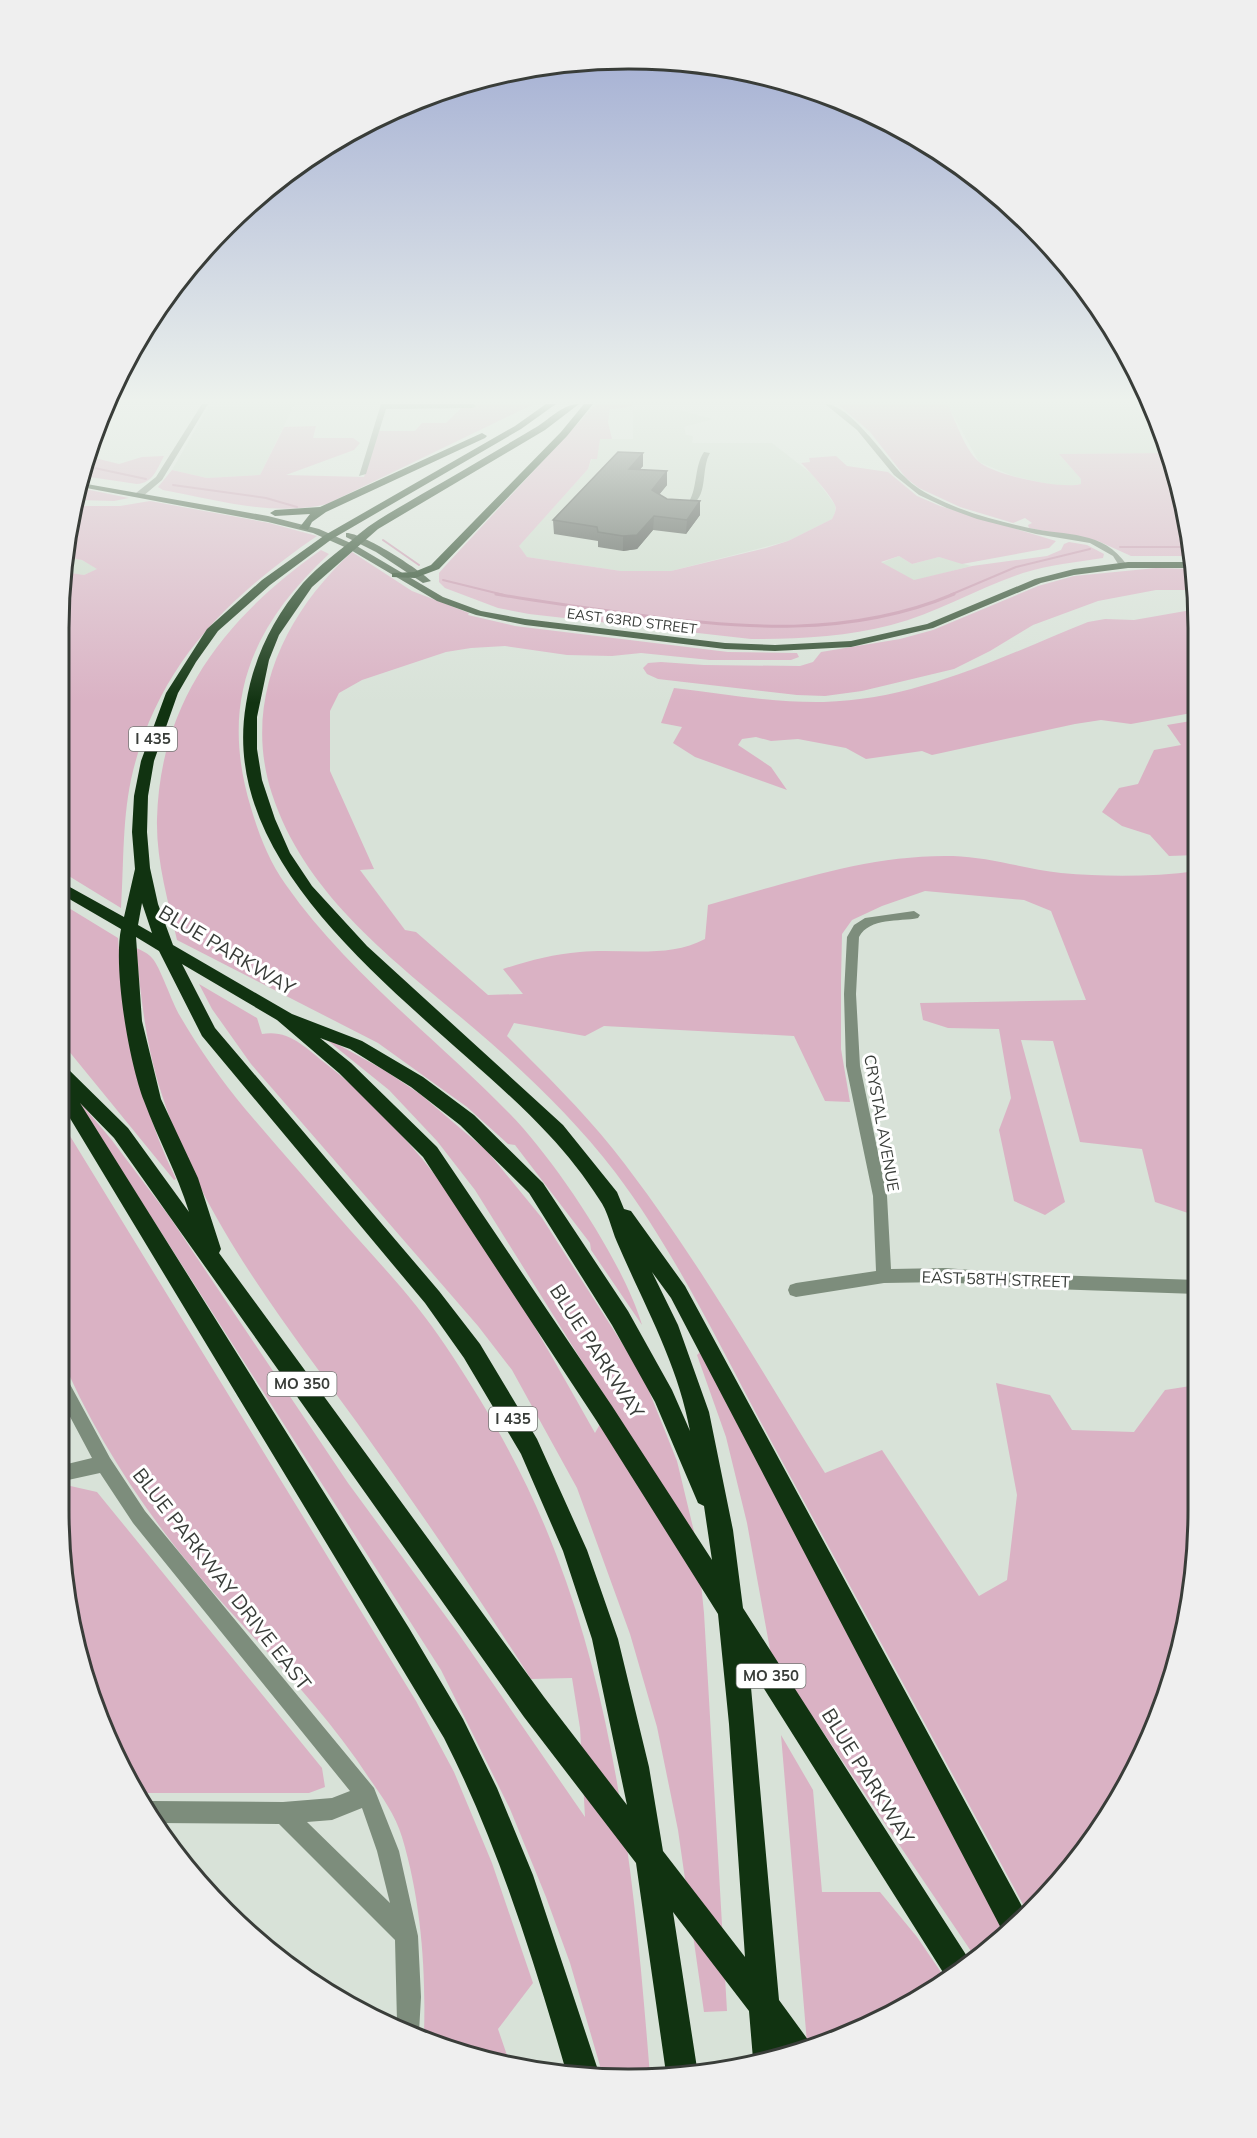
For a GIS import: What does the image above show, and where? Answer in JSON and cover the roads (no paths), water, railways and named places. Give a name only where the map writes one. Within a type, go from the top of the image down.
[{"type":"highway","points":[[306,524],[322,510],[335,504]]},
{"type":"highway","name":"I 435","points":[[385,504],[265,582],[212,630],[179,680],[151,745],[141,793],[142,862],[150,903],[158,927],[184,988],[208,1032],[432,1297],[472,1351],[529,1447],[575,1550],[605,1640],[635,1767],[676,2022],[681,2066]]},
{"type":"highway","points":[[413,504],[374,527],[336,559],[308,585],[278,627],[263,660],[255,686],[250,717],[250,749],[255,780],[268,819],[283,853],[307,889],[361,950],[556,1130],[610,1198],[678,1292],[1012,1916]]},
{"type":"highway","points":[[396,576],[416,575],[435,567],[496,504]]},
{"type":"highway","points":[[275,513],[322,510]]},
{"type":"highway","points":[[142,862],[126,945],[134,1021],[152,1099],[188,1178],[217,1266]]},
{"type":"highway","name":"BLUE PARKWAY","points":[[69,891],[283,1016],[345,1068],[430,1152],[604,1413],[938,1940],[955,1963]]},
{"type":"highway","points":[[283,1016],[356,1045],[417,1082],[467,1120],[536,1188],[620,1318],[664,1397],[721,1530]]},
{"type":"highway","name":"MO 350","points":[[69,1081],[121,1133],[534,1707],[793,2044]]},
{"type":"highway","points":[[69,1101],[419,1669],[469,1759],[511,1853],[553,1973],[581,2067]]},
{"type":"highway","points":[[610,1198],[627,1242],[667,1325],[698,1412],[721,1530],[743,1724],[768,2051]]},
{"type":"main road","name":"EAST 63RD STREET","points":[[199,504],[306,524],[352,547],[396,576],[440,599],[501,618],[725,646],[775,648],[851,644],[895,636],[930,626],[1047,579],[1074,572],[1122,562],[1184,565]]},
{"type":"main road","name":"EAST 63RD STREET","points":[[214,504],[275,513],[365,542],[416,575],[467,601],[533,617],[735,640],[791,642],[845,638],[890,629],[944,612],[1040,573],[1122,562],[1184,560]]},
{"type":"street","points":[[947,504],[1025,530],[1102,545],[1111,549],[1122,562]]},
{"type":"street","name":"CRYSTAL AVENUE","points":[[884,1276],[880,1196],[852,1054],[850,994],[853,938],[858,928],[869,921],[914,915]]},
{"type":"street","name":"EAST 58TH STREET","points":[[796,1290],[884,1276],[945,1275],[1023,1281],[1188,1287]]},
{"type":"street","name":"BLUE PARKWAY DRIVE EAST","points":[[69,1399],[104,1464],[140,1517],[368,1795],[386,1837],[407,1936],[409,2024]]},
{"type":"street","points":[[69,1472],[104,1464]]},
{"type":"street","points":[[158,1812],[283,1813],[332,1809],[368,1795]]},
{"type":"street","points":[[283,1813],[407,1936]]},
{"type":"waterway","points":[[286,504],[297,507]]},
{"type":"waterway","points":[[383,540],[419,565]]},
{"type":"waterway","points":[[1120,547],[1182,547]]},
{"type":"waterway","points":[[950,595],[1016,567],[1090,549]]},
{"type":"waterway","points":[[443,580],[504,595]]},
{"type":"waterway","points":[[496,594],[672,619],[754,626],[835,624],[875,618],[915,608],[954,594]]}]
